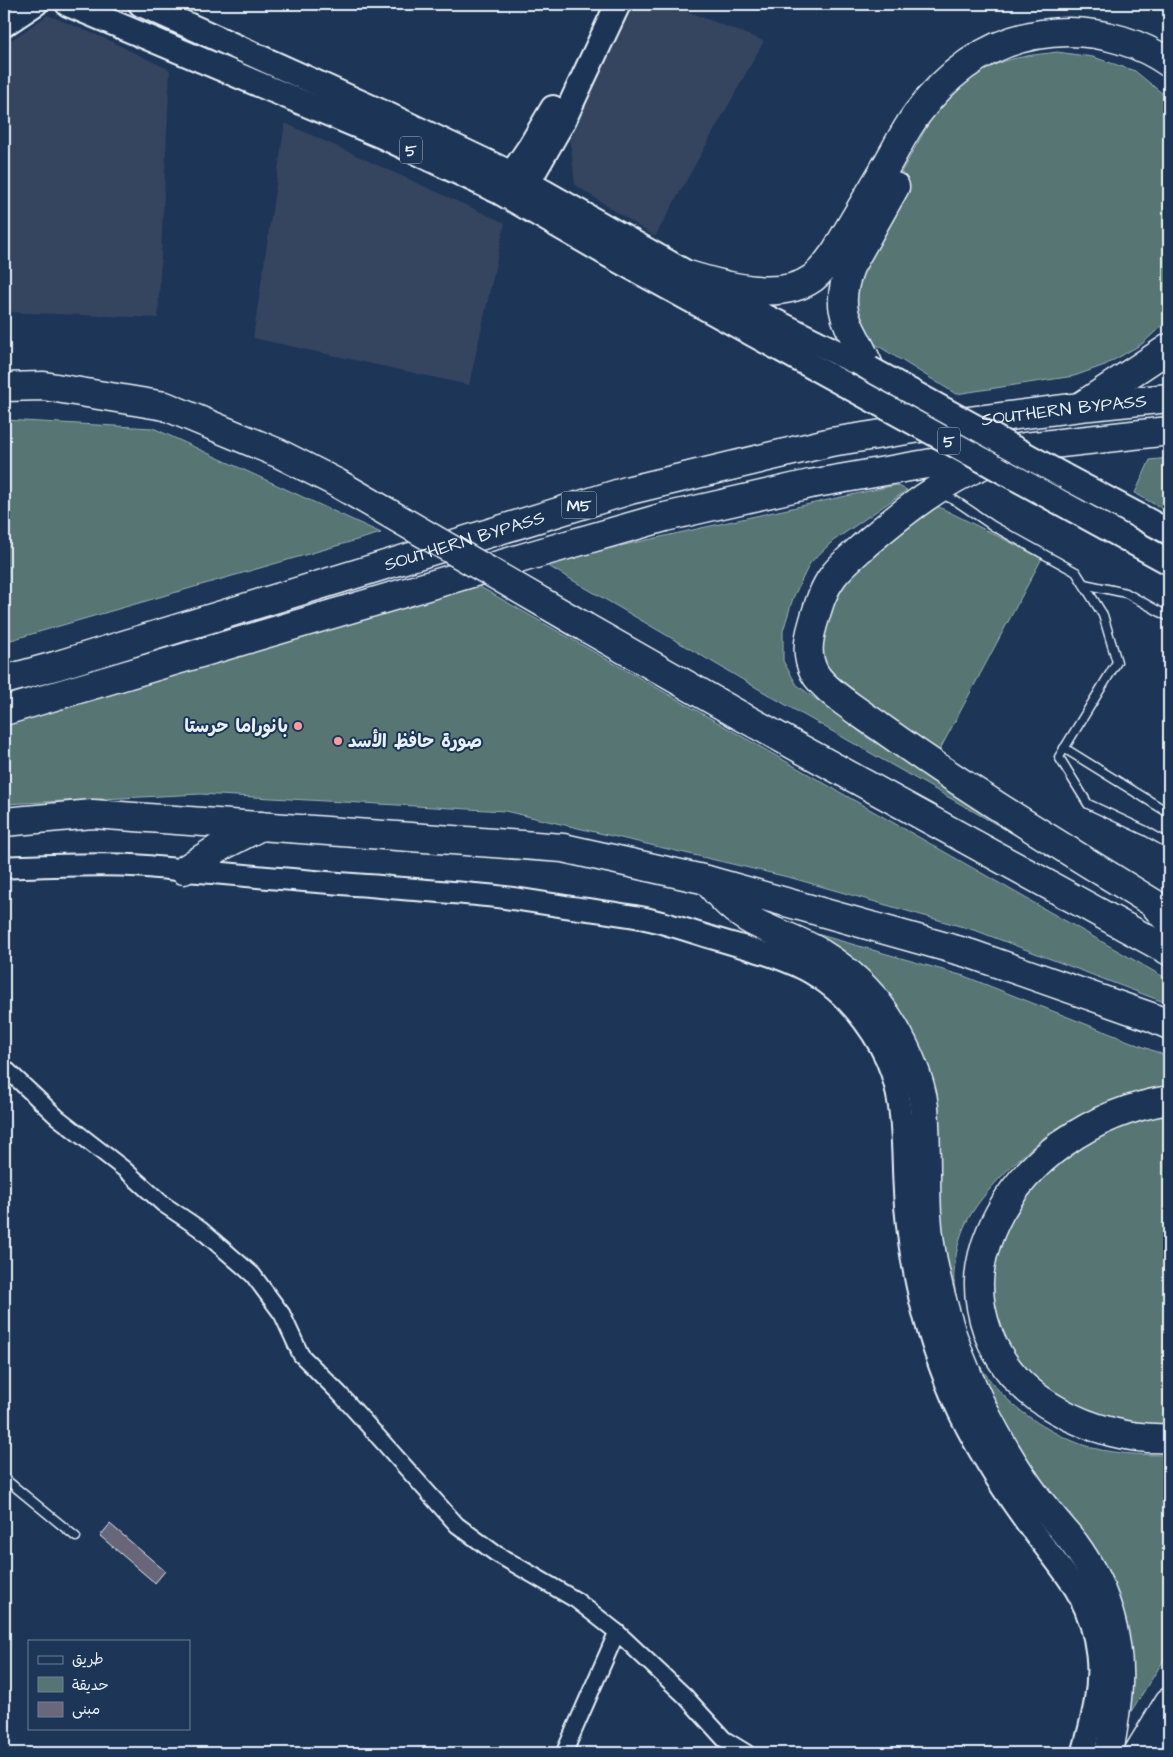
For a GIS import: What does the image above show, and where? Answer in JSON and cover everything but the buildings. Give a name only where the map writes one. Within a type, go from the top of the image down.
[{"type":"highway","points":[[688,275],[734,286],[780,291],[802,285],[812,279],[821,272],[836,252],[916,114],[942,84],[968,62],[988,50],[1031,35],[1054,32],[1078,32],[1124,41],[1146,49],[1169,63]]},
{"type":"highway","points":[[870,369],[846,322],[843,308],[845,280],[850,267],[917,147],[931,125],[956,96],[986,73],[1003,64],[1035,53],[1056,49],[1093,49],[1121,54],[1142,62],[1169,79]]},
{"type":"highway","points":[[1080,407],[1169,348]]},
{"type":"highway","points":[[4,387],[44,386],[166,406],[278,453],[337,484],[750,721],[1169,951]]},
{"type":"highway","name":"SOUTHERN BYPASS","points":[[4,680],[630,490],[832,442],[946,424],[1169,398]]},
{"type":"highway","name":"SOUTHERN BYPASS","points":[[4,711],[539,552],[665,517],[810,484],[1025,447],[1169,431]]},
{"type":"highway","points":[[1025,447],[965,471],[887,526],[842,565],[833,576],[819,602],[810,636],[808,653],[813,670],[830,690],[904,744],[980,795],[1153,903],[1169,922]]},
{"type":"highway","points":[[4,822],[93,814],[563,848],[707,880],[971,954],[1169,1025]]},
{"type":"highway","points":[[184,870],[222,846],[262,826]]},
{"type":"highway","points":[[707,880],[727,903],[739,913],[752,921],[820,952],[846,970],[871,993],[898,1035],[909,1057],[924,1105],[927,1217],[931,1250],[946,1314],[956,1345],[976,1393],[1000,1442],[1030,1489],[1086,1561],[1105,1600],[1117,1650],[1119,1676],[1116,1711],[1109,1753]]},
{"type":"highway","points":[[1169,1100],[1142,1106],[1103,1120],[1073,1136],[1050,1152],[1029,1172],[1001,1210],[985,1244],[978,1272],[979,1297],[984,1321],[990,1337],[1006,1366],[1022,1385],[1041,1401],[1069,1417],[1099,1429],[1131,1436],[1169,1438]]},
{"type":"highway","points":[[1137,1753],[1169,1702]]},
{"type":"highway","points":[[1163,1753],[1169,1743]]},
{"type":"main road","name":"5","points":[[68,4],[386,126]]},
{"type":"main road","name":"5","points":[[140,4],[688,275],[744,318],[844,384],[1169,562]]},
{"type":"main road","points":[[514,188],[600,4]]},
{"type":"main road","points":[[514,188],[563,121],[618,4]]},
{"type":"main road","name":"5","points":[[514,188],[611,256],[744,318],[870,369],[1169,532]]},
{"type":"street","points":[[4,26],[37,4]]},
{"type":"street","points":[[4,867],[123,865],[494,896],[645,918],[783,960],[808,972],[831,987],[851,1005],[868,1026],[882,1050],[893,1075],[903,1139],[905,1206],[913,1268],[928,1329],[948,1388],[961,1416],[992,1471],[1027,1523],[1066,1573],[1078,1591],[1087,1612],[1097,1654],[1098,1676],[1095,1706],[1083,1753]]},
{"type":"street","points":[[4,1067],[57,1117],[124,1169],[163,1204],[200,1229],[253,1275],[282,1314],[301,1355],[339,1393],[457,1525],[495,1553],[576,1600],[617,1632],[685,1696],[724,1739],[747,1753]]},
{"type":"street","points":[[564,1753],[617,1632]]},
{"type":"lane","points":[[935,491],[956,501],[993,526],[1076,572],[1084,584],[1103,615],[1117,662],[1059,757],[1088,804],[1169,844]]},
{"type":"lane","points":[[1084,584],[1126,593],[1169,617]]},
{"type":"lane","points":[[1064,748],[1169,813]]},
{"type":"lane","points":[[4,1478],[76,1537]]},
{"type":"shaded area","points":[[631,4],[668,4],[764,41],[655,237],[575,185],[570,138]]},
{"type":"shaded area","points":[[48,15],[106,39],[170,70],[158,318],[4,312],[4,45]]},
{"type":"shaded area","points":[[285,123],[505,223],[469,385],[253,338]]},
{"type":"green space","points":[[1057,52],[1093,57],[1135,71],[1169,99],[1169,319],[1142,344],[1105,365],[1074,376],[956,394],[854,331],[852,259],[941,102],[968,80],[999,63],[1026,56]]},
{"type":"green space","points":[[4,420],[153,428],[381,533],[4,642]]},
{"type":"green space","points":[[1169,458],[1169,513],[1135,493],[1150,460]]},
{"type":"green space","points":[[896,485],[907,490],[833,541],[810,563],[793,598],[783,631],[783,661],[797,685],[868,738],[948,787],[1045,852],[786,705],[543,563]]},
{"type":"green space","points":[[933,504],[1042,558],[937,755],[821,672],[820,601]]},
{"type":"green space","points":[[475,584],[1169,980],[1169,1004],[977,931],[792,878],[505,811],[200,794],[4,804],[4,723]]},
{"type":"green space","points":[[799,929],[964,976],[1169,1057],[1169,1090],[1110,1103],[1069,1121],[1033,1146],[993,1185],[972,1212],[961,1235],[954,1272],[957,1302],[963,1328],[972,1351],[984,1372],[999,1391],[1017,1408],[1037,1423],[1083,1445],[1125,1453],[1169,1455],[1169,1652],[1107,1749],[1072,1537],[947,1324],[924,1106]]},
{"type":"green space","points":[[1169,1111],[1169,1431],[1062,1409],[991,1342],[986,1239],[1032,1176],[1108,1130]]},
{"type":"place","name":"بانوراما حرستا","points":[[298,726]]},
{"type":"place","name":"صورة حافظ الأسد","points":[[338,741]]}]
